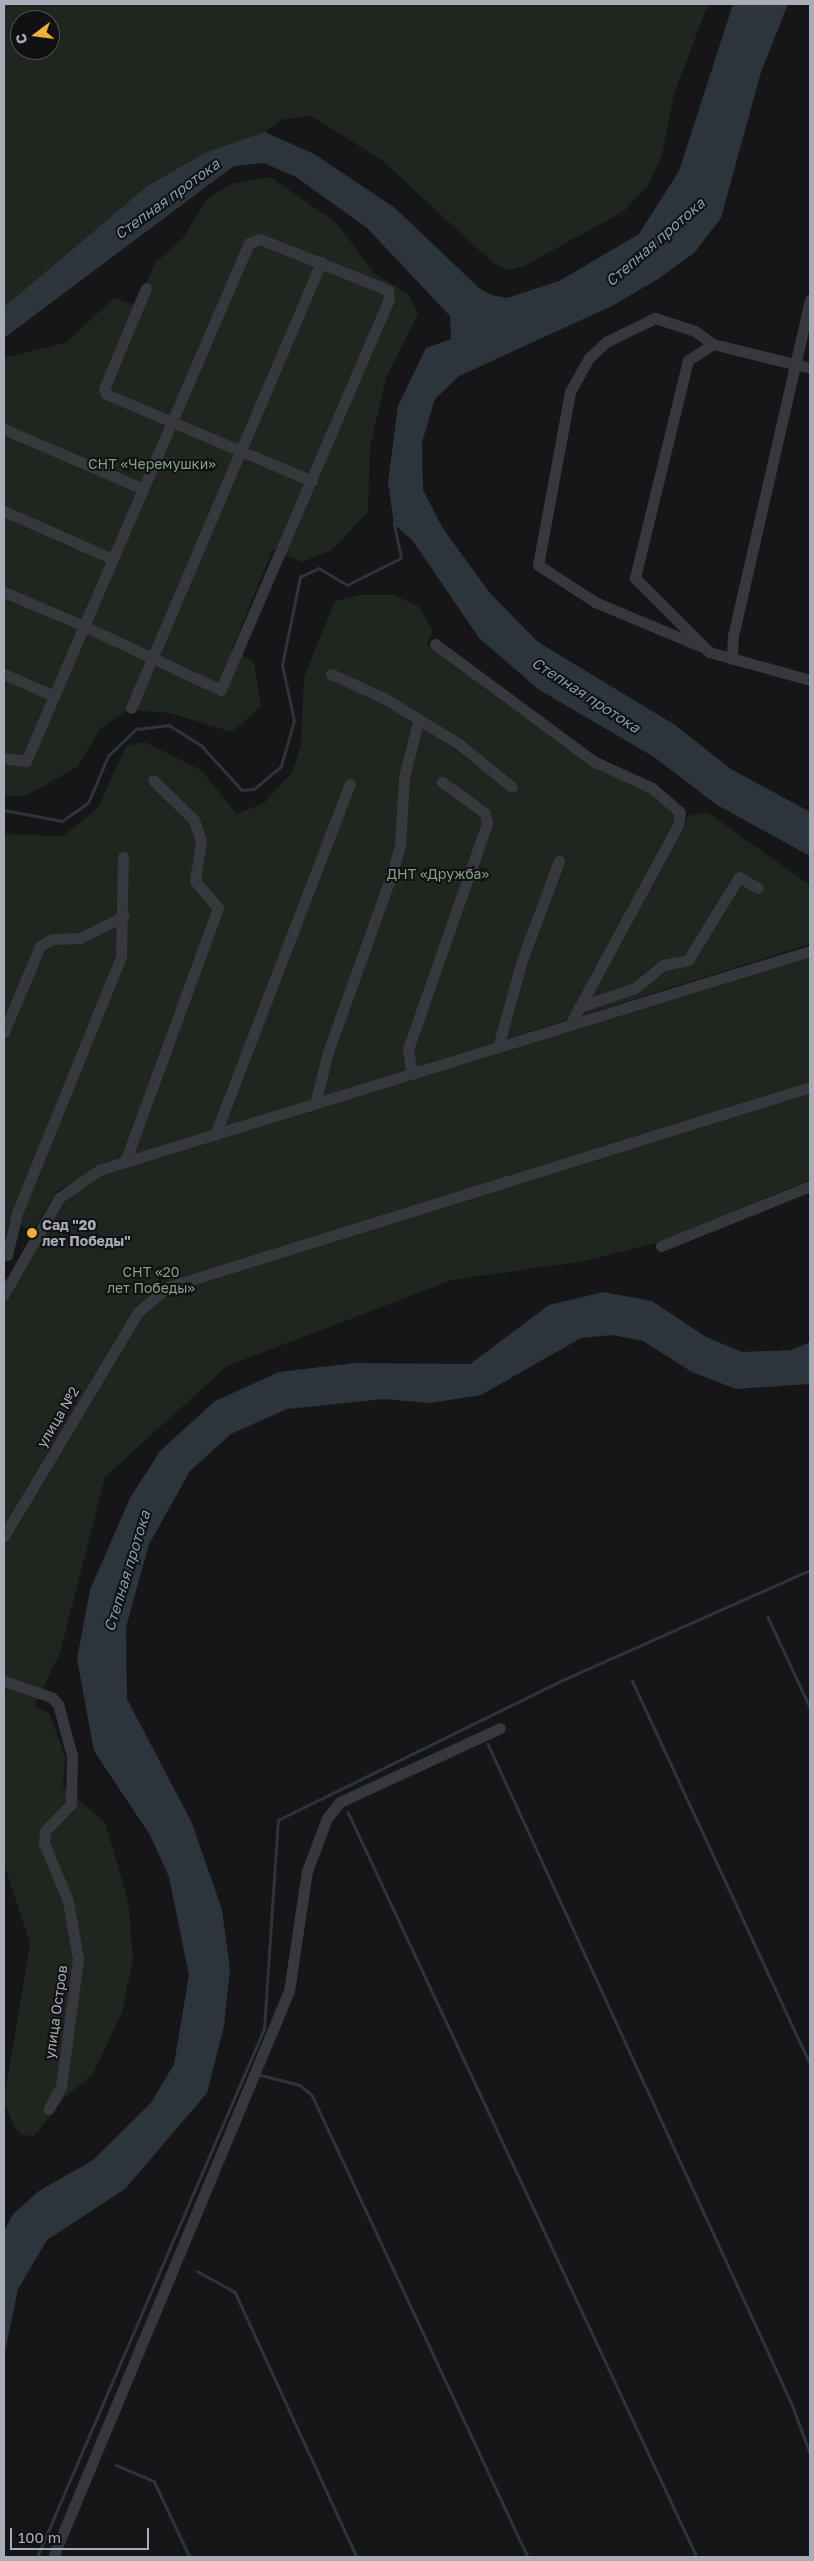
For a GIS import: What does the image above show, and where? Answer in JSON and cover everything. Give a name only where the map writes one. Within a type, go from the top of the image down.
[{"type":"street","points":[[4,592],[84,626],[151,660],[222,690],[312,482],[389,295],[384,286],[260,239],[249,243],[143,490],[84,626],[26,761],[4,758]]},
{"type":"street","points":[[131,708],[321,262]]},
{"type":"street","points":[[146,288],[104,392],[312,482]]},
{"type":"street","points":[[732,660],[733,636],[810,300]]},
{"type":"street","points":[[810,368],[713,344],[695,331],[655,318],[623,330],[589,358],[570,392],[538,565],[595,602],[732,660],[810,680]]},
{"type":"street","points":[[700,646],[643,589],[633,570],[688,360],[713,344]]},
{"type":"street","points":[[4,428],[143,490]]},
{"type":"street","points":[[4,511],[113,559]]},
{"type":"street","points":[[435,644],[593,762],[652,788],[680,812],[678,825],[571,1023]]},
{"type":"street","points":[[4,674],[54,696]]},
{"type":"street","points":[[331,674],[384,698],[418,722],[476,756],[512,787]]},
{"type":"street","points":[[314,1104],[328,1052],[393,870],[400,845],[404,776],[418,722]]},
{"type":"street","points":[[125,1162],[218,908],[195,880],[201,841],[194,820],[153,780]]},
{"type":"street","points":[[412,1074],[408,1049],[487,823],[486,813],[442,782]]},
{"type":"street","points":[[215,1135],[350,784]]},
{"type":"street","points":[[23,1263],[5,1255],[17,1213],[121,957],[124,916],[123,857]]},
{"type":"street","points":[[498,1047],[522,960],[559,861]]},
{"type":"street","points":[[579,1007],[635,988],[663,965],[688,960],[739,877],[758,888]]},
{"type":"street","points":[[4,1032],[40,946],[52,939],[80,938],[124,916]]},
{"type":"street","points":[[4,1294],[58,1198],[99,1170],[810,950]]},
{"type":"street","name":"улица №2","points":[[4,1536],[138,1312],[168,1287],[810,1087]]},
{"type":"street","points":[[661,1246],[810,1186]]},
{"type":"street","name":"улица Остров","points":[[4,1681],[51,1697],[58,1704],[72,1756],[73,1784],[71,1804],[45,1831],[44,1843],[68,1901],[78,1959],[61,2086],[49,2109]]},
{"type":"street","points":[[53,2557],[289,1991],[307,1871],[327,1818],[340,1802],[500,1728]]},
{"type":"green space","points":[[4,4],[708,4],[674,94],[662,155],[647,187],[624,211],[524,266],[509,270],[493,263],[382,160],[311,116],[284,119],[265,132],[206,152],[146,187],[4,307]]},
{"type":"green space","name":"СНТ «Черемушки»","points":[[270,177],[337,223],[375,274],[408,294],[418,314],[386,378],[370,448],[368,512],[332,550],[302,562],[273,549],[232,649],[254,663],[261,706],[232,732],[170,713],[127,710],[101,728],[77,767],[24,797],[4,795],[4,358],[67,342],[114,298],[137,306],[155,263],[183,238],[206,200],[230,184]]},
{"type":"green space","name":"ДНТ «Дружба»","points":[[359,595],[394,595],[418,606],[433,630],[427,644],[506,704],[595,767],[644,789],[684,822],[688,816],[707,812],[810,885],[810,944],[104,1165],[56,1192],[33,1231],[10,1220],[4,1241],[4,834],[63,836],[98,808],[126,746],[145,742],[201,770],[237,814],[264,803],[292,772],[301,745],[304,677],[335,601]]},
{"type":"green space","name":"СНТ «20 лет Победы»","points":[[810,956],[810,1180],[659,1242],[585,1261],[452,1280],[227,1366],[105,1477],[60,1653],[34,1706],[49,1713],[65,1757],[63,1787],[105,1822],[128,1901],[133,1958],[122,2012],[93,2074],[65,2097],[34,2136],[22,2135],[15,2129],[4,2100],[30,1944],[4,1864],[4,1300],[62,1204],[91,1180],[147,1159]]},
{"type":"water","name":"Степная протока","points":[[733,4],[788,4],[761,72],[721,218],[694,253],[658,279],[612,306],[459,376],[435,399],[422,442],[423,490],[442,527],[489,592],[538,642],[675,725],[731,769],[810,812],[810,856],[717,805],[654,757],[538,689],[479,638],[413,541],[394,524],[388,482],[398,406],[426,348],[451,339],[450,316],[367,228],[296,177],[264,163],[234,166],[4,338],[4,307],[146,187],[206,152],[265,132],[314,154],[395,208],[479,288],[491,295],[507,298],[559,281],[639,234],[679,171]]},
{"type":"water","name":"Степная протока","points":[[603,1292],[652,1301],[706,1337],[742,1352],[791,1350],[810,1342],[810,1384],[736,1389],[692,1372],[643,1341],[612,1335],[581,1338],[481,1395],[430,1403],[384,1399],[287,1409],[231,1434],[190,1471],[149,1544],[126,1627],[127,1699],[192,1823],[222,1910],[230,1969],[224,2026],[207,2093],[125,2189],[47,2240],[18,2289],[4,2357],[4,2231],[13,2214],[39,2191],[93,2160],[151,2103],[174,2064],[189,1975],[169,1877],[150,1835],[94,1751],[77,1659],[90,1590],[130,1498],[160,1451],[215,1401],[279,1372],[354,1363],[470,1364],[549,1305]]},
{"type":"waterway","points":[[4,810],[62,821],[88,803],[108,756],[136,729],[169,725],[201,745],[242,790],[254,789],[281,766],[294,721],[282,665],[300,577],[319,568],[347,585],[401,558],[394,524]]},
{"type":"waterway","points":[[37,2557],[264,2029],[278,1820],[563,1680],[810,1570]]},
{"type":"waterway","points":[[768,1617],[810,1707]]},
{"type":"waterway","points":[[632,1680],[810,2064]]},
{"type":"waterway","points":[[488,1744],[792,2404],[810,2453]]},
{"type":"waterway","points":[[348,1812],[697,2557]]},
{"type":"waterway","points":[[257,2074],[300,2085],[312,2095],[528,2557]]},
{"type":"waterway","points":[[197,2271],[235,2292],[357,2557]]},
{"type":"waterway","points":[[116,2465],[154,2481],[190,2557]]},
{"type":"place","name":"Сад \"20 лет Победы\"","points":[[32,1233]]}]
